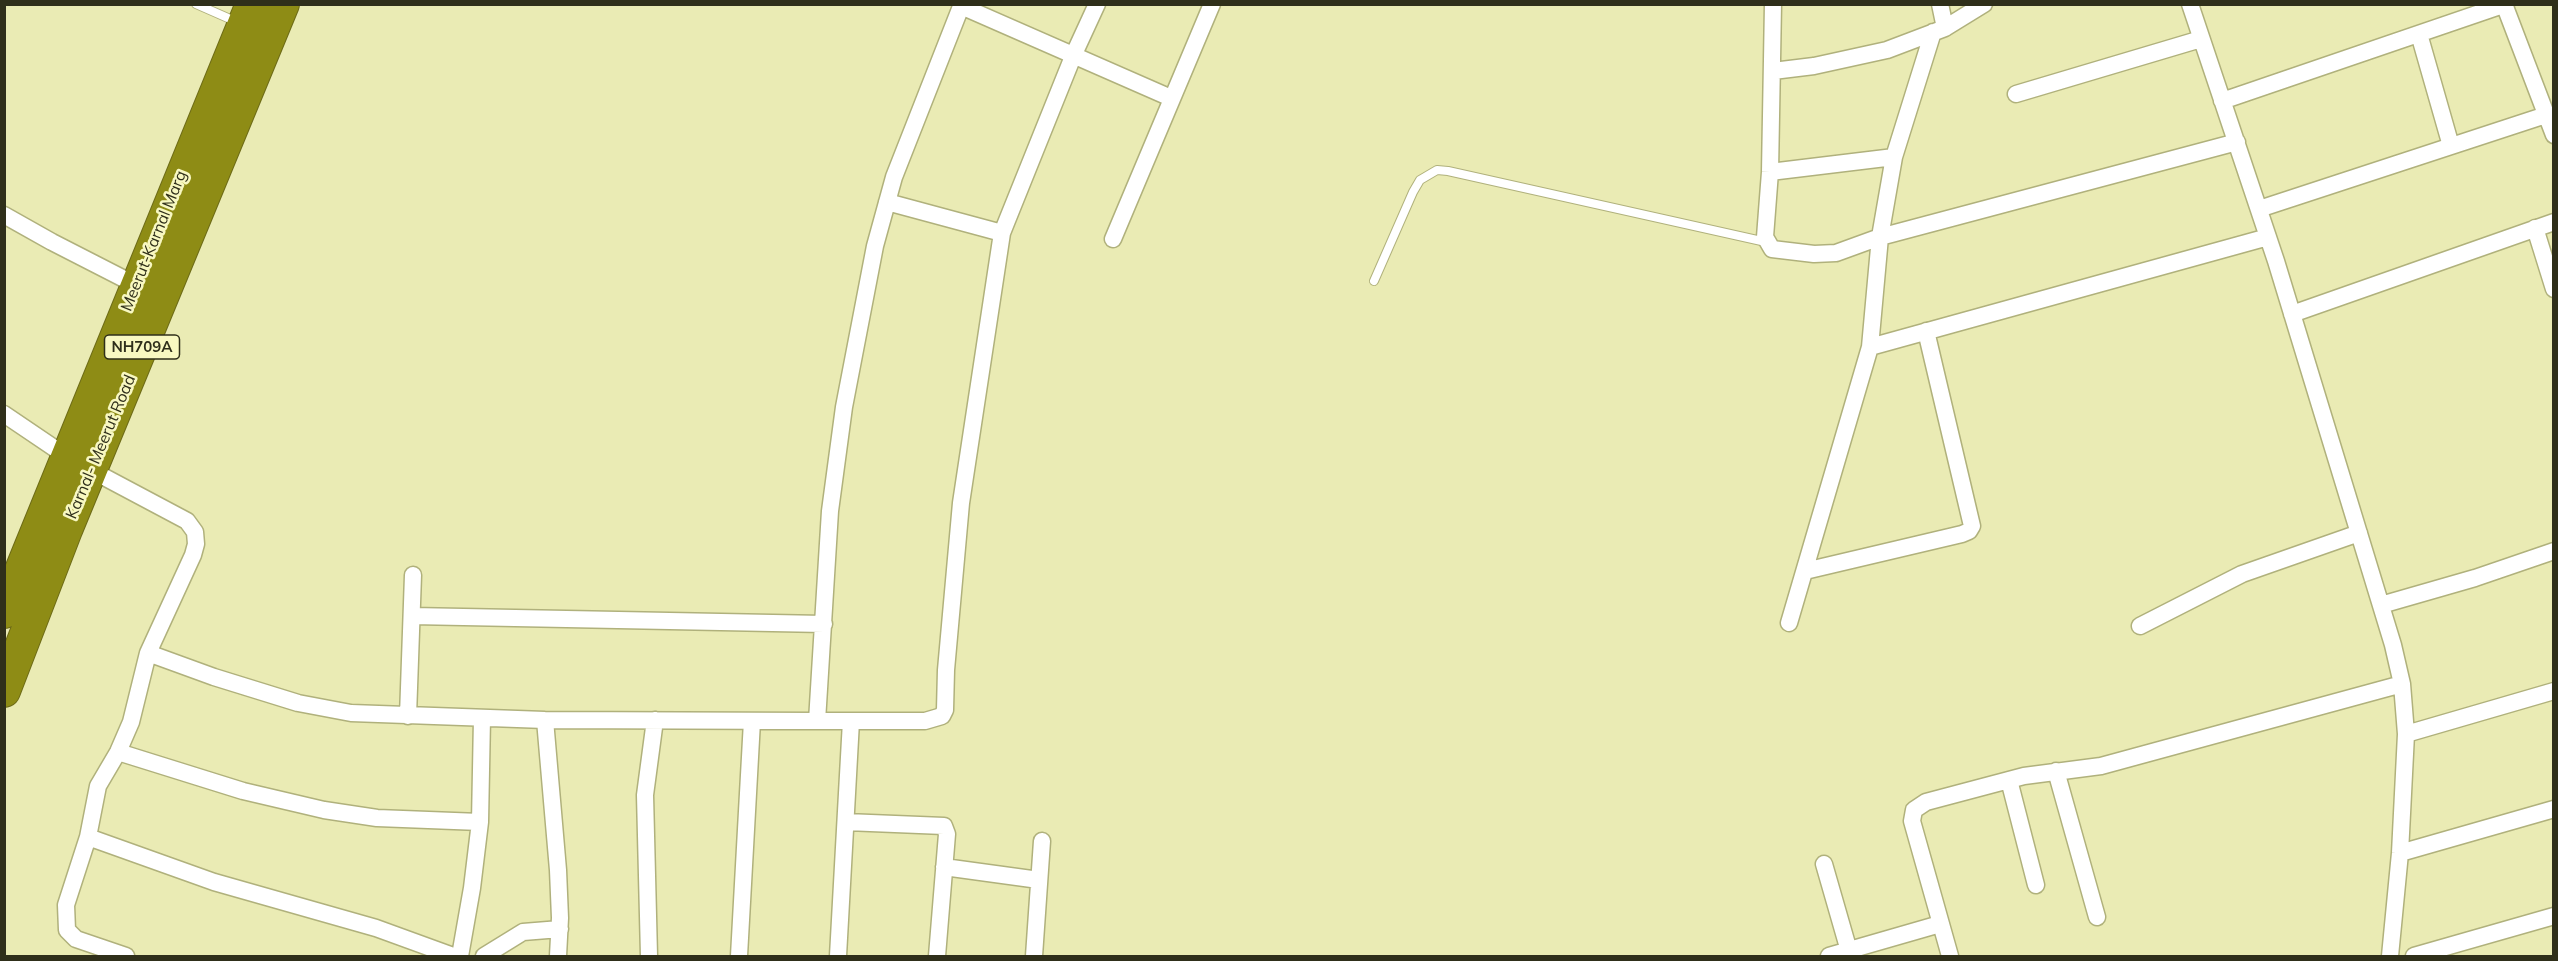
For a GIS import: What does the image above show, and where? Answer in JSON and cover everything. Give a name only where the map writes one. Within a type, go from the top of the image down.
[{"type":"highway","name":"Karnal- Meerut Road","points":[[4,691],[79,463],[283,4]]},
{"type":"highway","name":"Meerut-Karnal Marg","points":[[4,612],[79,463],[136,285],[247,15]]},
{"type":"street","points":[[148,653],[298,703],[351,713],[545,720],[851,722],[925,722],[942,716],[945,710],[948,636],[961,503],[1002,233],[1074,54],[1097,4]]},
{"type":"street","points":[[1113,239],[1212,4]]},
{"type":"street","points":[[1773,4],[1773,71],[1766,242],[1772,249],[1814,254],[1836,253],[1880,237],[2237,142]]},
{"type":"street","points":[[1789,623],[1870,347],[1880,237],[1894,156],[1939,30],[1940,4]]},
{"type":"street","points":[[1773,71],[1814,66],[1887,50],[1939,30],[1984,4]]},
{"type":"street","points":[[2190,4],[2268,237],[2381,605],[2402,684],[2406,734],[2400,853],[2390,957]]},
{"type":"street","points":[[817,721],[830,511],[844,407],[875,246],[898,166],[961,5],[1171,98]]},
{"type":"street","points":[[2222,101],[2505,5],[2546,95],[2546,115],[2553,135]]},
{"type":"street","points":[[2419,34],[2451,146]]},
{"type":"street","points":[[2016,94],[2201,39]]},
{"type":"street","points":[[2259,209],[2546,115]]},
{"type":"street","points":[[1770,172],[1894,156]]},
{"type":"street","points":[[887,202],[1002,233]]},
{"type":"street","points":[[4,215],[136,285]]},
{"type":"street","points":[[2292,314],[2553,222]]},
{"type":"street","points":[[2535,228],[2551,269],[2553,289]]},
{"type":"street","points":[[1870,347],[2268,237]]},
{"type":"street","points":[[1804,571],[1962,534],[1969,531],[1972,526],[1926,332]]},
{"type":"street","points":[[4,414],[79,463],[188,521],[195,532],[196,544],[193,555],[148,653],[130,722],[118,752],[98,786],[88,837],[66,905],[67,930],[76,939],[126,957]]},
{"type":"street","points":[[2140,626],[2242,574],[2359,533]]},
{"type":"street","points":[[2381,605],[2475,578],[2553,551]]},
{"type":"street","points":[[408,716],[413,575]]},
{"type":"street","points":[[412,616],[824,624]]},
{"type":"street","points":[[1950,957],[1914,835],[1912,821],[1914,810],[1926,802],[2009,780],[2056,771],[2101,766],[2402,684]]},
{"type":"street","points":[[2406,734],[2553,691]]},
{"type":"street","points":[[460,957],[480,822],[482,718]]},
{"type":"street","points":[[545,720],[558,870],[560,928],[558,957]]},
{"type":"street","points":[[649,957],[645,795],[655,720]]},
{"type":"street","points":[[739,957],[752,721]]},
{"type":"street","points":[[838,957],[851,722]]},
{"type":"street","points":[[118,752],[243,791],[324,810],[377,818],[480,822]]},
{"type":"street","points":[[2056,771],[2097,917]]},
{"type":"street","points":[[2009,780],[2036,885]]},
{"type":"street","points":[[2400,853],[2553,809]]},
{"type":"street","points":[[846,822],[944,826],[947,834],[937,957]]},
{"type":"street","points":[[88,837],[214,882],[376,928],[453,957]]},
{"type":"street","points":[[1034,957],[1042,841]]},
{"type":"street","points":[[1824,864],[1849,951]]},
{"type":"street","points":[[944,867],[1039,880]]},
{"type":"street","points":[[2414,957],[2553,916]]},
{"type":"street","points":[[1829,957],[1940,924]]},
{"type":"street","points":[[484,957],[523,932],[560,928]]},
{"type":"lane","points":[[196,4],[247,15]]},
{"type":"lane","points":[[1374,281],[1413,192],[1420,180],[1437,170],[1766,242]]}]
